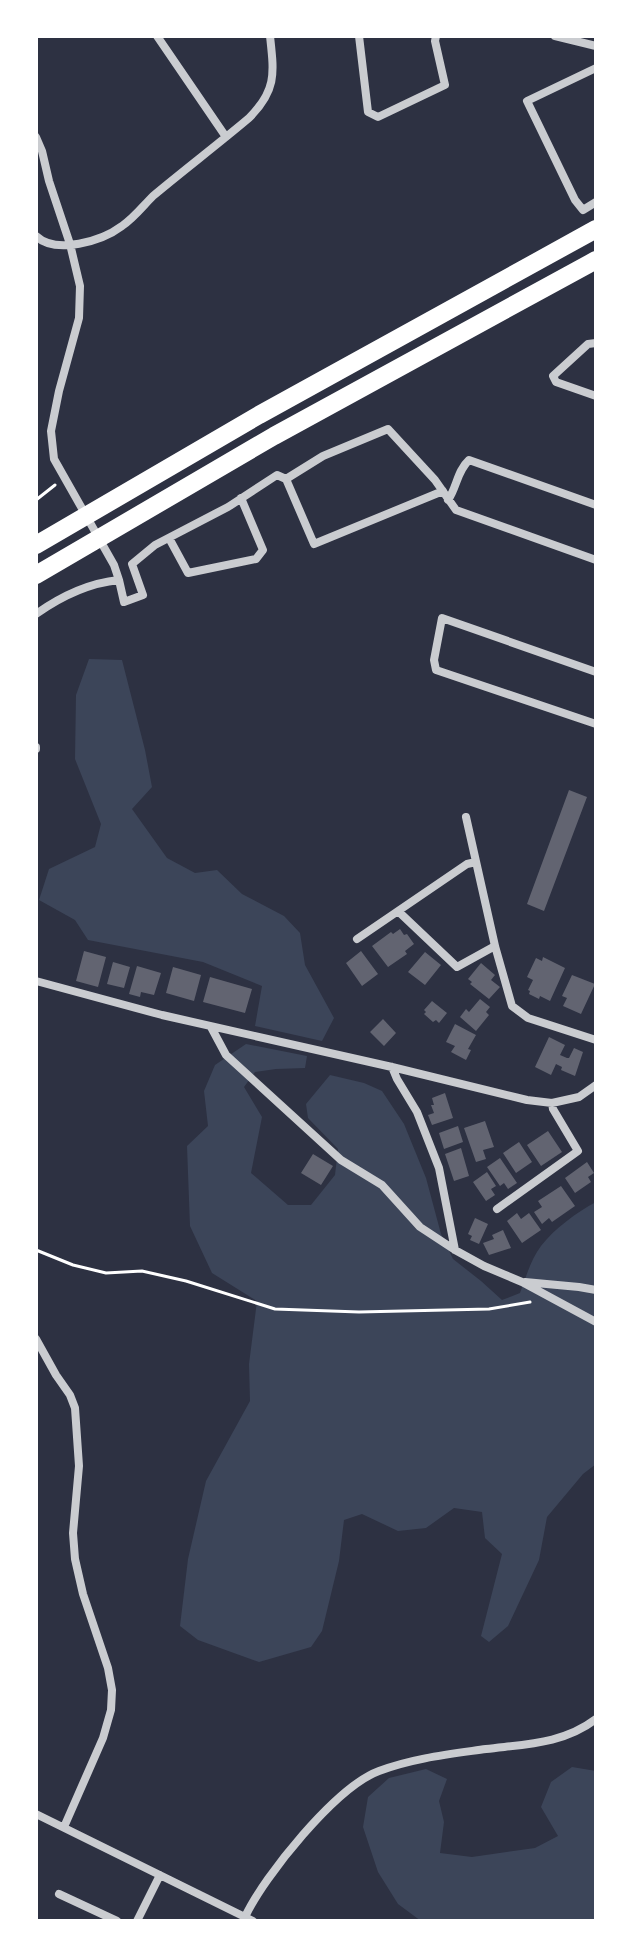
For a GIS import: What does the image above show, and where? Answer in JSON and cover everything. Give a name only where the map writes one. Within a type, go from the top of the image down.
[{"type":"highway","points":[[36,545],[272,408],[596,229]]},
{"type":"highway","points":[[36,575],[274,436],[596,260]]},
{"type":"street","points":[[157,36],[226,137]]},
{"type":"street","points":[[38,241],[64,246],[93,240],[122,227],[152,197],[260,107],[270,90],[273,70],[270,36]]},
{"type":"street","points":[[359,36],[368,112],[378,117],[445,85],[436,36]]},
{"type":"street","points":[[555,36],[596,46]]},
{"type":"street","points":[[596,68],[527,101],[575,200],[583,210],[596,202]]},
{"type":"street","points":[[36,137],[80,286],[79,318],[51,431],[54,459],[114,565],[124,602],[143,595],[132,564],[155,545],[277,475],[286,479],[314,544],[443,491]]},
{"type":"street","points":[[596,343],[588,344],[553,376],[556,382],[596,396]]},
{"type":"street","points":[[286,479],[323,456],[388,429],[435,480],[456,510],[596,560]]},
{"type":"street","points":[[448,500],[455,490],[460,468],[469,460],[596,505]]},
{"type":"street","points":[[169,538],[188,573],[256,559],[263,550],[241,498]]},
{"type":"street","points":[[36,614],[59,597],[119,580]]},
{"type":"street","points":[[596,672],[442,618],[434,660],[436,670],[596,724]]},
{"type":"street","points":[[466,817],[512,1006],[528,1018],[596,1040]]},
{"type":"street","points":[[357,939],[467,864],[476,862]]},
{"type":"street","points":[[399,912],[457,967],[495,946]]},
{"type":"street","points":[[36,981],[211,1027],[527,1100],[552,1103],[579,1097],[596,1085]]},
{"type":"street","points":[[211,1027],[226,1055],[341,1160],[382,1185],[420,1227],[484,1266],[522,1282],[596,1322]]},
{"type":"street","points":[[392,1067],[417,1112],[439,1168],[455,1250]]},
{"type":"street","points":[[497,1209],[578,1151],[552,1103]]},
{"type":"street","points":[[522,1282],[596,1290]]},
{"type":"street","points":[[36,1339],[75,1408],[79,1466],[73,1533],[75,1559],[112,1690],[111,1710],[103,1738],[64,1827]]},
{"type":"street","points":[[36,1814],[249,1919],[253,1900],[271,1876],[330,1805],[363,1779],[412,1761],[552,1740],[569,1735],[596,1719]]},
{"type":"street","points":[[137,1921],[160,1875]]},
{"type":"street","points":[[59,1894],[117,1921]]},
{"type":"path","points":[[36,500],[64,478]]},
{"type":"path","points":[[36,1250],[73,1265],[106,1273],[142,1271],[186,1281],[275,1309],[359,1312],[489,1309],[525,1304],[545,1295]]},
{"type":"shaded area","points":[[89,659],[122,660],[152,787],[132,809],[167,858],[195,873],[217,870],[242,894],[284,916],[300,933],[305,965],[334,1018],[322,1041],[255,1026],[262,986],[203,962],[88,940],[75,920],[39,900],[49,869],[95,847],[101,824],[75,759],[76,695]]},
{"type":"shaded area","points":[[246,1044],[307,1056],[305,1068],[255,1072],[244,1087],[262,1117],[251,1173],[288,1205],[311,1205],[335,1175],[338,1149],[308,1118],[306,1104],[330,1075],[382,1091],[404,1124],[426,1178],[441,1234],[453,1259],[502,1300],[520,1293],[534,1257],[546,1240],[566,1221],[596,1202],[596,1464],[583,1474],[547,1517],[539,1560],[508,1626],[489,1642],[481,1636],[502,1554],[485,1538],[482,1512],[454,1508],[426,1528],[398,1531],[362,1514],[344,1520],[339,1561],[322,1631],[311,1647],[259,1662],[198,1640],[180,1626],[188,1559],[206,1481],[250,1401],[249,1364],[257,1301],[212,1273],[190,1226],[187,1146],[208,1126],[204,1091],[215,1065]]},
{"type":"shaded area","points":[[572,1767],[596,1771],[596,1921],[421,1921],[398,1904],[378,1872],[363,1827],[368,1797],[389,1778],[426,1769],[447,1779],[439,1801],[444,1822],[440,1853],[472,1857],[535,1848],[558,1836],[541,1807],[551,1782]]},
{"type":"building","points":[[569,790],[587,797],[544,911],[527,904]]},
{"type":"building","points":[[400,929],[414,944],[405,951],[407,954],[388,967],[372,946]]},
{"type":"building","points":[[84,951],[106,957],[98,987],[76,981]]},
{"type":"building","points":[[361,951],[378,974],[362,986],[346,963]]},
{"type":"building","points":[[425,952],[441,965],[425,985],[408,972]]},
{"type":"building","points":[[543,957],[565,968],[550,1001],[529,994],[528,990],[533,980],[527,977],[536,958],[542,961]]},
{"type":"building","points":[[113,962],[130,967],[124,988],[107,984]]},
{"type":"building","points":[[481,963],[495,975],[491,980],[500,987],[489,999],[468,979]]},
{"type":"building","points":[[137,966],[161,973],[154,995],[141,992],[140,997],[129,994]]},
{"type":"building","points":[[173,967],[201,975],[194,1001],[166,993]]},
{"type":"building","points":[[572,975],[595,984],[581,1014],[563,1006],[567,998],[562,996]]},
{"type":"building","points":[[210,977],[252,989],[245,1013],[203,1002]]},
{"type":"building","points":[[480,999],[490,1007],[486,1012],[489,1015],[476,1031],[460,1017]]},
{"type":"building","points":[[432,1001],[447,1013],[439,1023],[424,1014]]},
{"type":"building","points":[[383,1019],[396,1033],[384,1046],[370,1032]]},
{"type":"building","points":[[455,1024],[476,1035],[466,1060],[451,1052],[455,1046],[446,1042]]},
{"type":"building","points":[[549,1037],[565,1045],[560,1055],[569,1058],[574,1048],[583,1052],[575,1076],[561,1070],[562,1067],[556,1064],[551,1075],[535,1067]]},
{"type":"building","points":[[445,1093],[453,1118],[432,1125],[428,1115],[434,1113],[432,1098]]},
{"type":"building","points":[[485,1121],[494,1147],[483,1150],[486,1159],[476,1162],[464,1128]]},
{"type":"building","points":[[458,1126],[463,1142],[444,1149],[439,1133]]},
{"type":"building","points":[[548,1131],[562,1152],[541,1166],[527,1145]]},
{"type":"building","points":[[519,1142],[532,1162],[516,1173],[503,1153]]},
{"type":"building","points":[[461,1148],[469,1176],[454,1181],[445,1154]]},
{"type":"building","points":[[313,1154],[333,1166],[321,1185],[301,1173]]},
{"type":"building","points":[[500,1158],[517,1183],[508,1189],[504,1183],[500,1186],[487,1167]]},
{"type":"building","points":[[587,1162],[594,1173],[588,1177],[591,1182],[575,1193],[565,1178]]},
{"type":"building","points":[[487,1172],[496,1186],[491,1189],[495,1195],[486,1201],[473,1182]]},
{"type":"building","points":[[561,1186],[575,1206],[552,1222],[549,1218],[542,1224],[534,1212],[542,1207],[538,1201]]},
{"type":"building","points":[[517,1213],[521,1219],[529,1213],[541,1230],[522,1243],[507,1221]]},
{"type":"building","points":[[475,1218],[488,1224],[479,1244],[470,1240],[472,1236],[468,1234]]},
{"type":"building","points":[[503,1230],[511,1248],[489,1255],[483,1243],[494,1239],[492,1235]]}]
